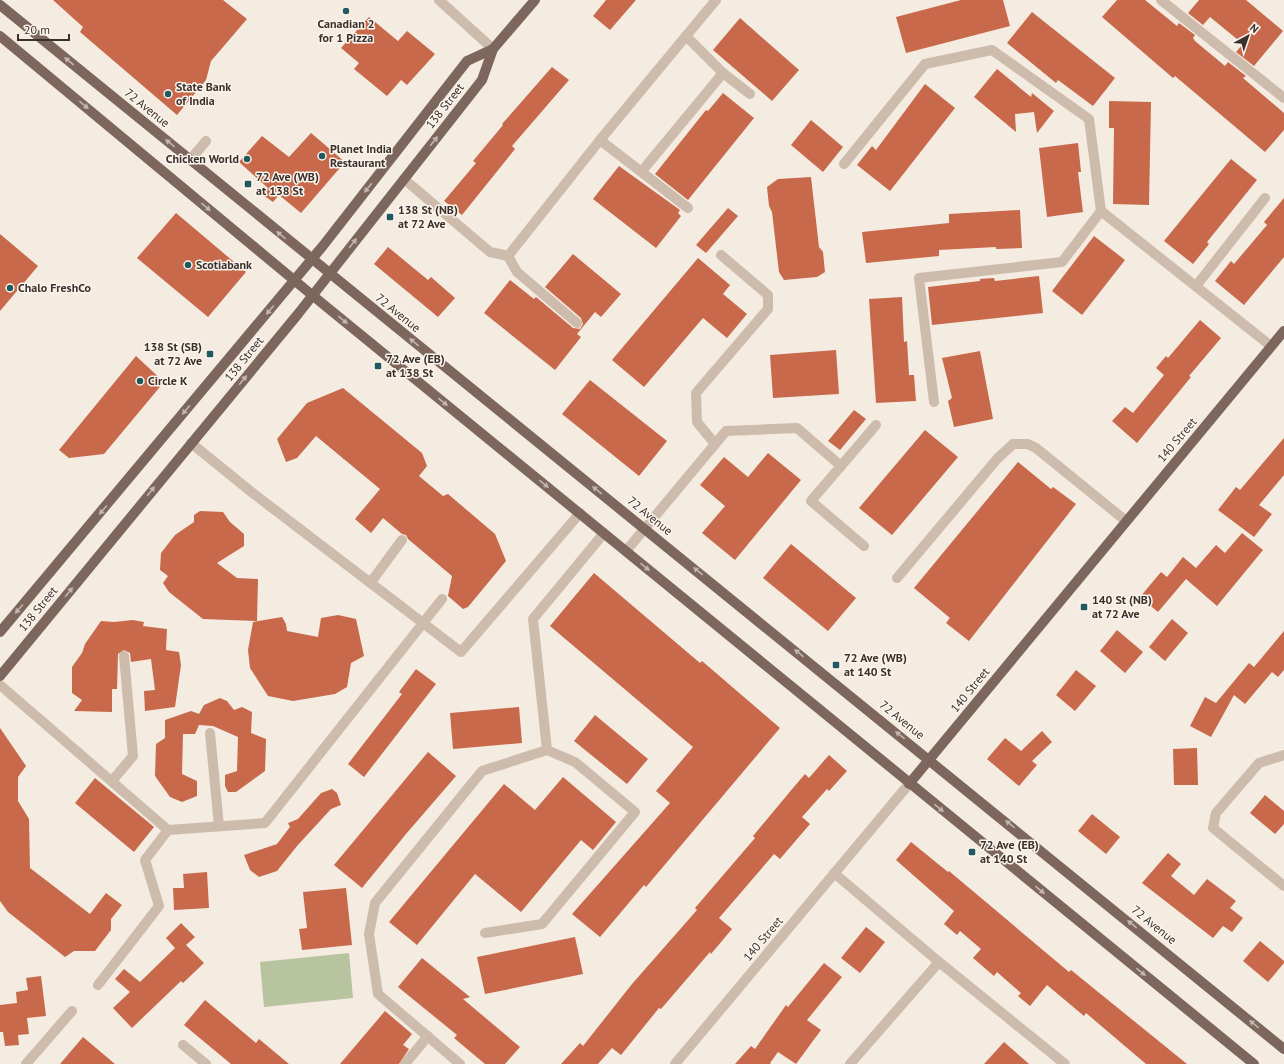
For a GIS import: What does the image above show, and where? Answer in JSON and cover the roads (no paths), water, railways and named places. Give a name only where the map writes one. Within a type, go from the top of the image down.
[{"type":"main road","name":"138 Street","points":[[0,676],[312,296],[482,80],[493,49],[535,0]]},
{"type":"main road","name":"72 Avenue","points":[[2,4],[329,274],[930,760],[1284,1049]]},
{"type":"main road","points":[[0,36],[312,296],[1254,1064]]},
{"type":"main road","name":"138 Street","points":[[0,632],[294,280],[467,61],[493,49]]},
{"type":"main road","name":"140 Street","points":[[909,784],[1284,331]]},
{"type":"street","points":[[439,0],[493,49]]},
{"type":"street","points":[[508,256],[600,140],[716,0]]},
{"type":"street","points":[[1161,0],[1284,98]]},
{"type":"street","points":[[686,36],[723,73],[750,94]]},
{"type":"street","points":[[844,164],[925,64],[992,50],[1089,119],[1101,211],[1271,346]]},
{"type":"street","points":[[642,171],[723,73]]},
{"type":"street","points":[[600,140],[688,208]]},
{"type":"street","points":[[190,160],[206,141]]},
{"type":"street","points":[[404,179],[490,252],[508,256],[517,272],[577,323]]},
{"type":"street","points":[[1196,286],[1265,198]]},
{"type":"street","points":[[934,402],[919,278],[1062,262],[1101,211]]},
{"type":"street","points":[[715,444],[697,422],[696,394],[768,309],[768,295],[721,255]]},
{"type":"street","points":[[864,546],[811,501],[876,425]]},
{"type":"street","points":[[626,551],[726,431],[797,428],[841,466]]},
{"type":"street","points":[[191,443],[254,494],[461,652],[580,513]]},
{"type":"street","points":[[897,578],[997,459],[1013,444],[1028,444],[1036,448],[1126,521]]},
{"type":"street","points":[[546,750],[533,619],[604,533]]},
{"type":"street","points":[[371,582],[402,540]]},
{"type":"street","points":[[0,685],[168,830],[265,823],[424,624],[442,599]]},
{"type":"street","points":[[112,781],[133,756],[124,656]]},
{"type":"street","points":[[210,733],[219,826]]},
{"type":"street","points":[[460,1064],[378,994],[370,934],[375,903],[482,771],[546,750],[575,762],[635,812],[542,924],[485,933]]},
{"type":"street","points":[[1284,755],[1259,763],[1216,813],[1213,828],[1284,886]]},
{"type":"street","name":"140 Street","points":[[674,1064],[909,784]]},
{"type":"street","points":[[98,985],[159,906],[145,860],[168,830]]},
{"type":"street","points":[[834,873],[938,962],[1065,1064]]},
{"type":"street","points":[[850,1064],[938,962]]},
{"type":"street","points":[[26,1064],[72,1011]]},
{"type":"street","points":[[405,1064],[428,1036]]},
{"type":"street","points":[[183,1045],[206,1064]]},
{"type":"place","name":"Canadian 2 for 1 Pizza","points":[[346,11]]},
{"type":"place","name":"State Bank of India","points":[[168,94]]},
{"type":"place","name":"Planet India Restaurant","points":[[322,156]]},
{"type":"place","name":"Chicken World","points":[[247,159]]},
{"type":"place","name":"72 Ave (WB) at 138 St","points":[[248,184]]},
{"type":"place","name":"138 St (NB) at 72 Ave","points":[[390,217]]},
{"type":"place","name":"Scotiabank","points":[[188,265]]},
{"type":"place","name":"Chalo FreshCo","points":[[10,288]]},
{"type":"place","name":"138 St (SB) at 72 Ave","points":[[210,354]]},
{"type":"place","name":"72 Ave (EB) at 138 St","points":[[378,366]]},
{"type":"place","name":"Circle K","points":[[140,381]]},
{"type":"place","name":"140 St (NB) at 72 Ave","points":[[1084,607]]},
{"type":"place","name":"72 Ave (WB) at 140 St","points":[[836,665]]},
{"type":"place","name":"72 Ave (EB) at 140 St","points":[[972,852]]}]
